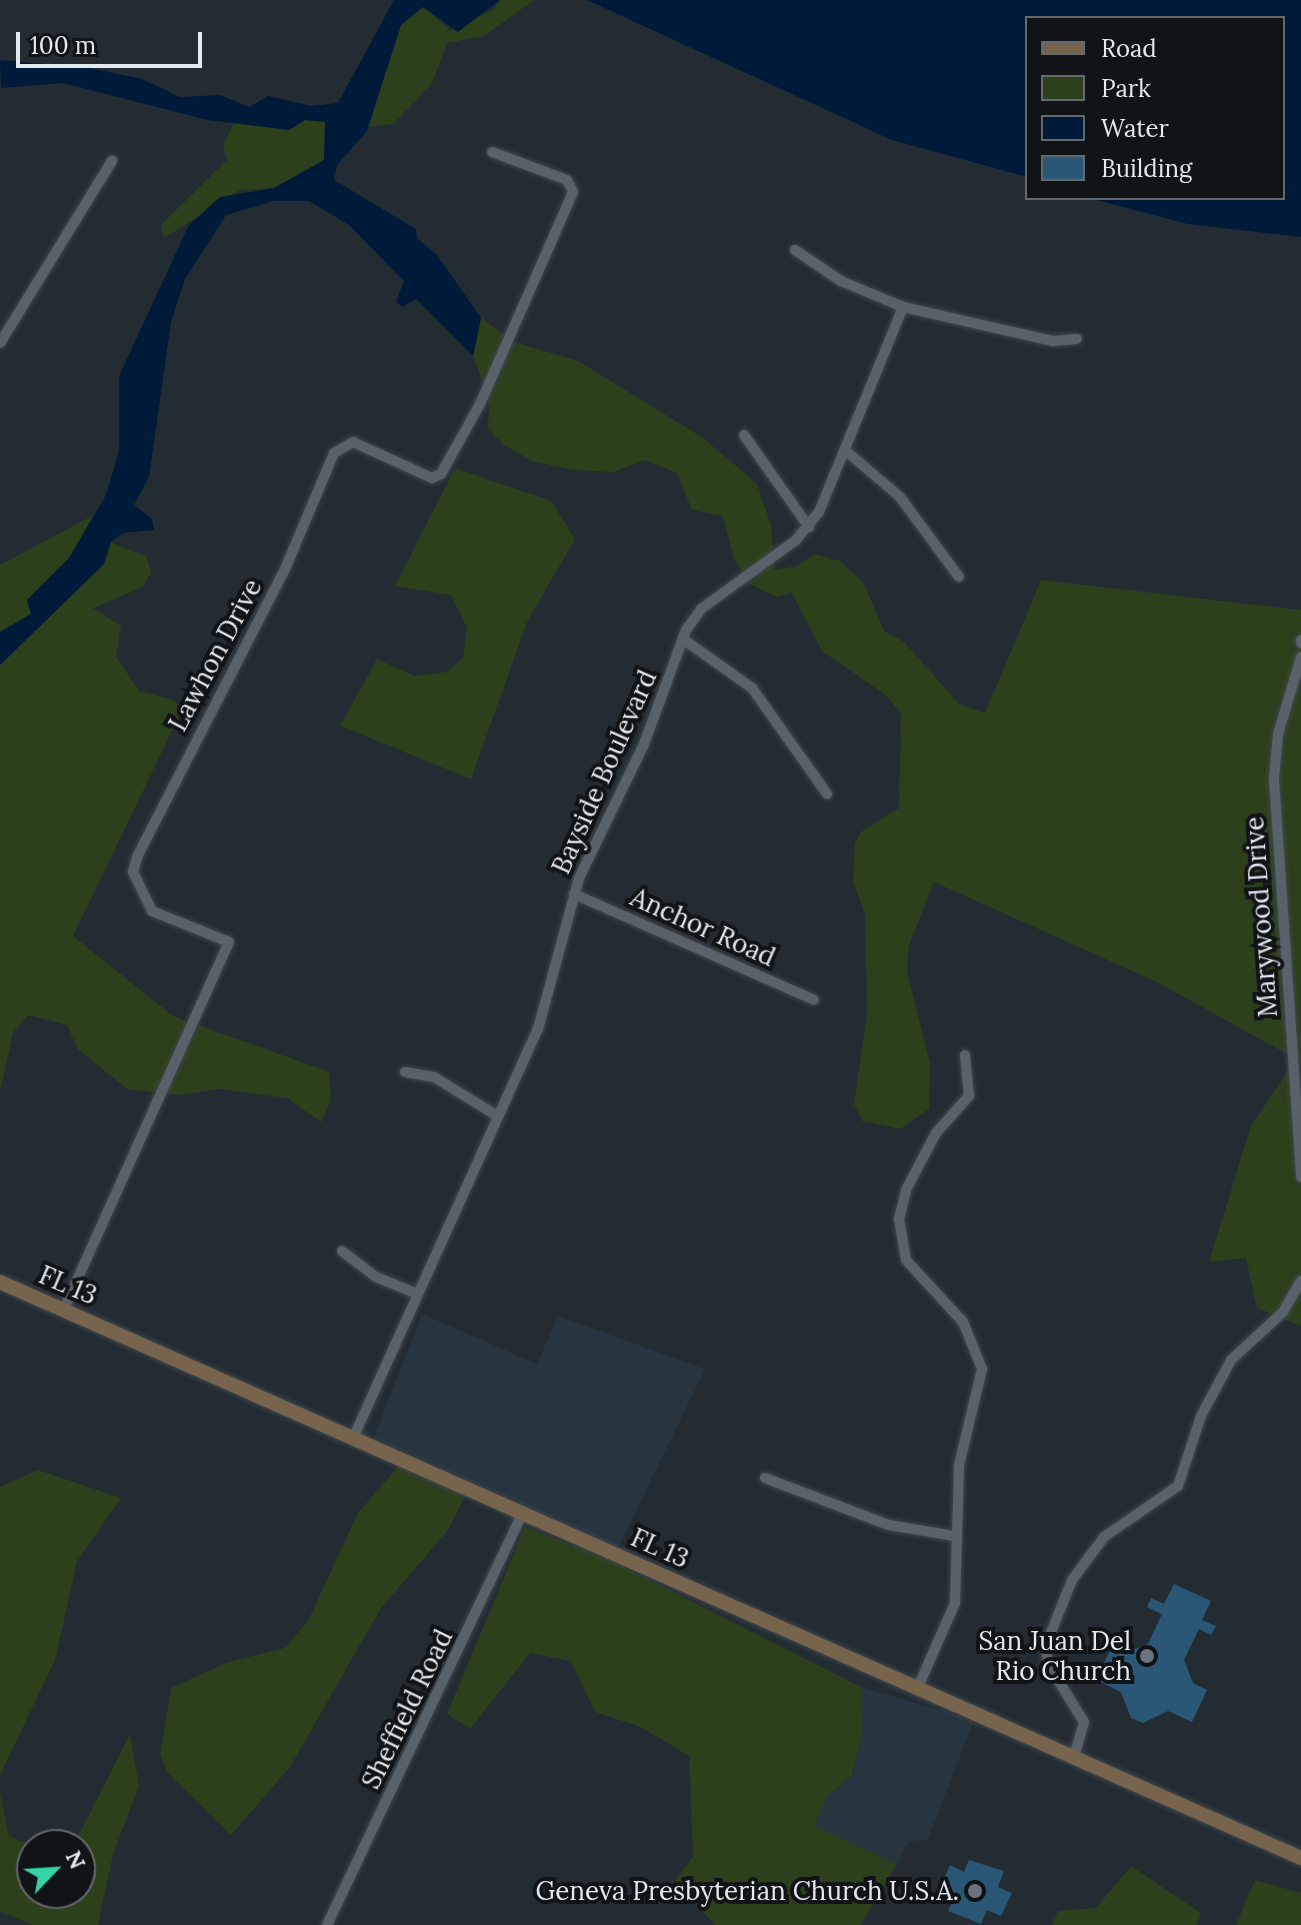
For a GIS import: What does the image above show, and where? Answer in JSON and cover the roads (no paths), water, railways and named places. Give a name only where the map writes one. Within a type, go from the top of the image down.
[{"type":"main road","name":"FL 13","points":[[0,1282],[524,1511],[1301,1858]]},
{"type":"street","name":"Lawhon Drive","points":[[64,1309],[229,942],[152,911],[133,872],[138,855],[285,569],[334,453],[353,442],[432,478],[441,474],[480,404],[573,192],[567,180],[492,152]]},
{"type":"street","points":[[0,343],[4,330],[112,161]]},
{"type":"street","points":[[795,250],[841,281],[903,307],[1053,341],[1077,339]]},
{"type":"street","name":"Bayside Boulevard","points":[[354,1436],[415,1293],[538,1029],[574,894],[603,818],[644,744],[683,639],[701,609],[809,527],[846,451],[903,307]]},
{"type":"street","points":[[744,435],[809,527]]},
{"type":"street","points":[[846,451],[900,497],[959,577]]},
{"type":"street","points":[[683,639],[752,688],[827,794]]},
{"type":"street","name":"Marywood Drive","points":[[1301,657],[1278,734],[1274,779],[1301,1177]]},
{"type":"street","name":"Anchor Road","points":[[574,894],[814,1000]]},
{"type":"street","points":[[918,1687],[955,1603],[959,1465],[982,1369],[963,1322],[906,1260],[899,1219],[907,1188],[936,1133],[969,1096],[965,1055]]},
{"type":"street","points":[[405,1072],[434,1077],[496,1115]]},
{"type":"street","points":[[342,1251],[376,1277],[415,1293]]},
{"type":"street","points":[[1074,1757],[1084,1722],[1048,1664],[1046,1645],[1072,1580],[1104,1537],[1178,1486],[1201,1416],[1231,1360],[1283,1312],[1301,1281]]},
{"type":"street","points":[[765,1478],[904,1529],[955,1536]]},
{"type":"street","name":"Sheffield Road","points":[[327,1925],[524,1511]]},
{"type":"water","points":[[394,0],[500,0],[458,32],[423,7],[401,25],[367,131],[337,165],[334,180],[416,229],[417,238],[437,255],[481,318],[473,356],[416,299],[402,307],[396,302],[404,281],[349,225],[309,201],[273,201],[226,215],[185,279],[171,322],[149,477],[134,505],[152,519],[154,530],[123,533],[111,542],[104,564],[0,665],[0,632],[31,614],[27,600],[69,558],[106,495],[119,451],[119,376],[189,225],[220,197],[274,188],[324,160],[325,122],[305,120],[289,130],[208,120],[63,83],[1,88],[0,60],[90,68],[142,79],[180,97],[220,95],[249,107],[268,96],[311,106],[338,103]]},
{"type":"water","points":[[587,0],[1301,0],[1301,237],[1188,224],[1097,200],[1285,200],[1285,16],[1025,16],[1025,176],[892,140]]},
{"type":"place","name":"San Juan Del Rio Church","points":[[1147,1656]]},
{"type":"place","name":"Geneva Presbyterian Church U.S.A.","points":[[975,1891]]}]
